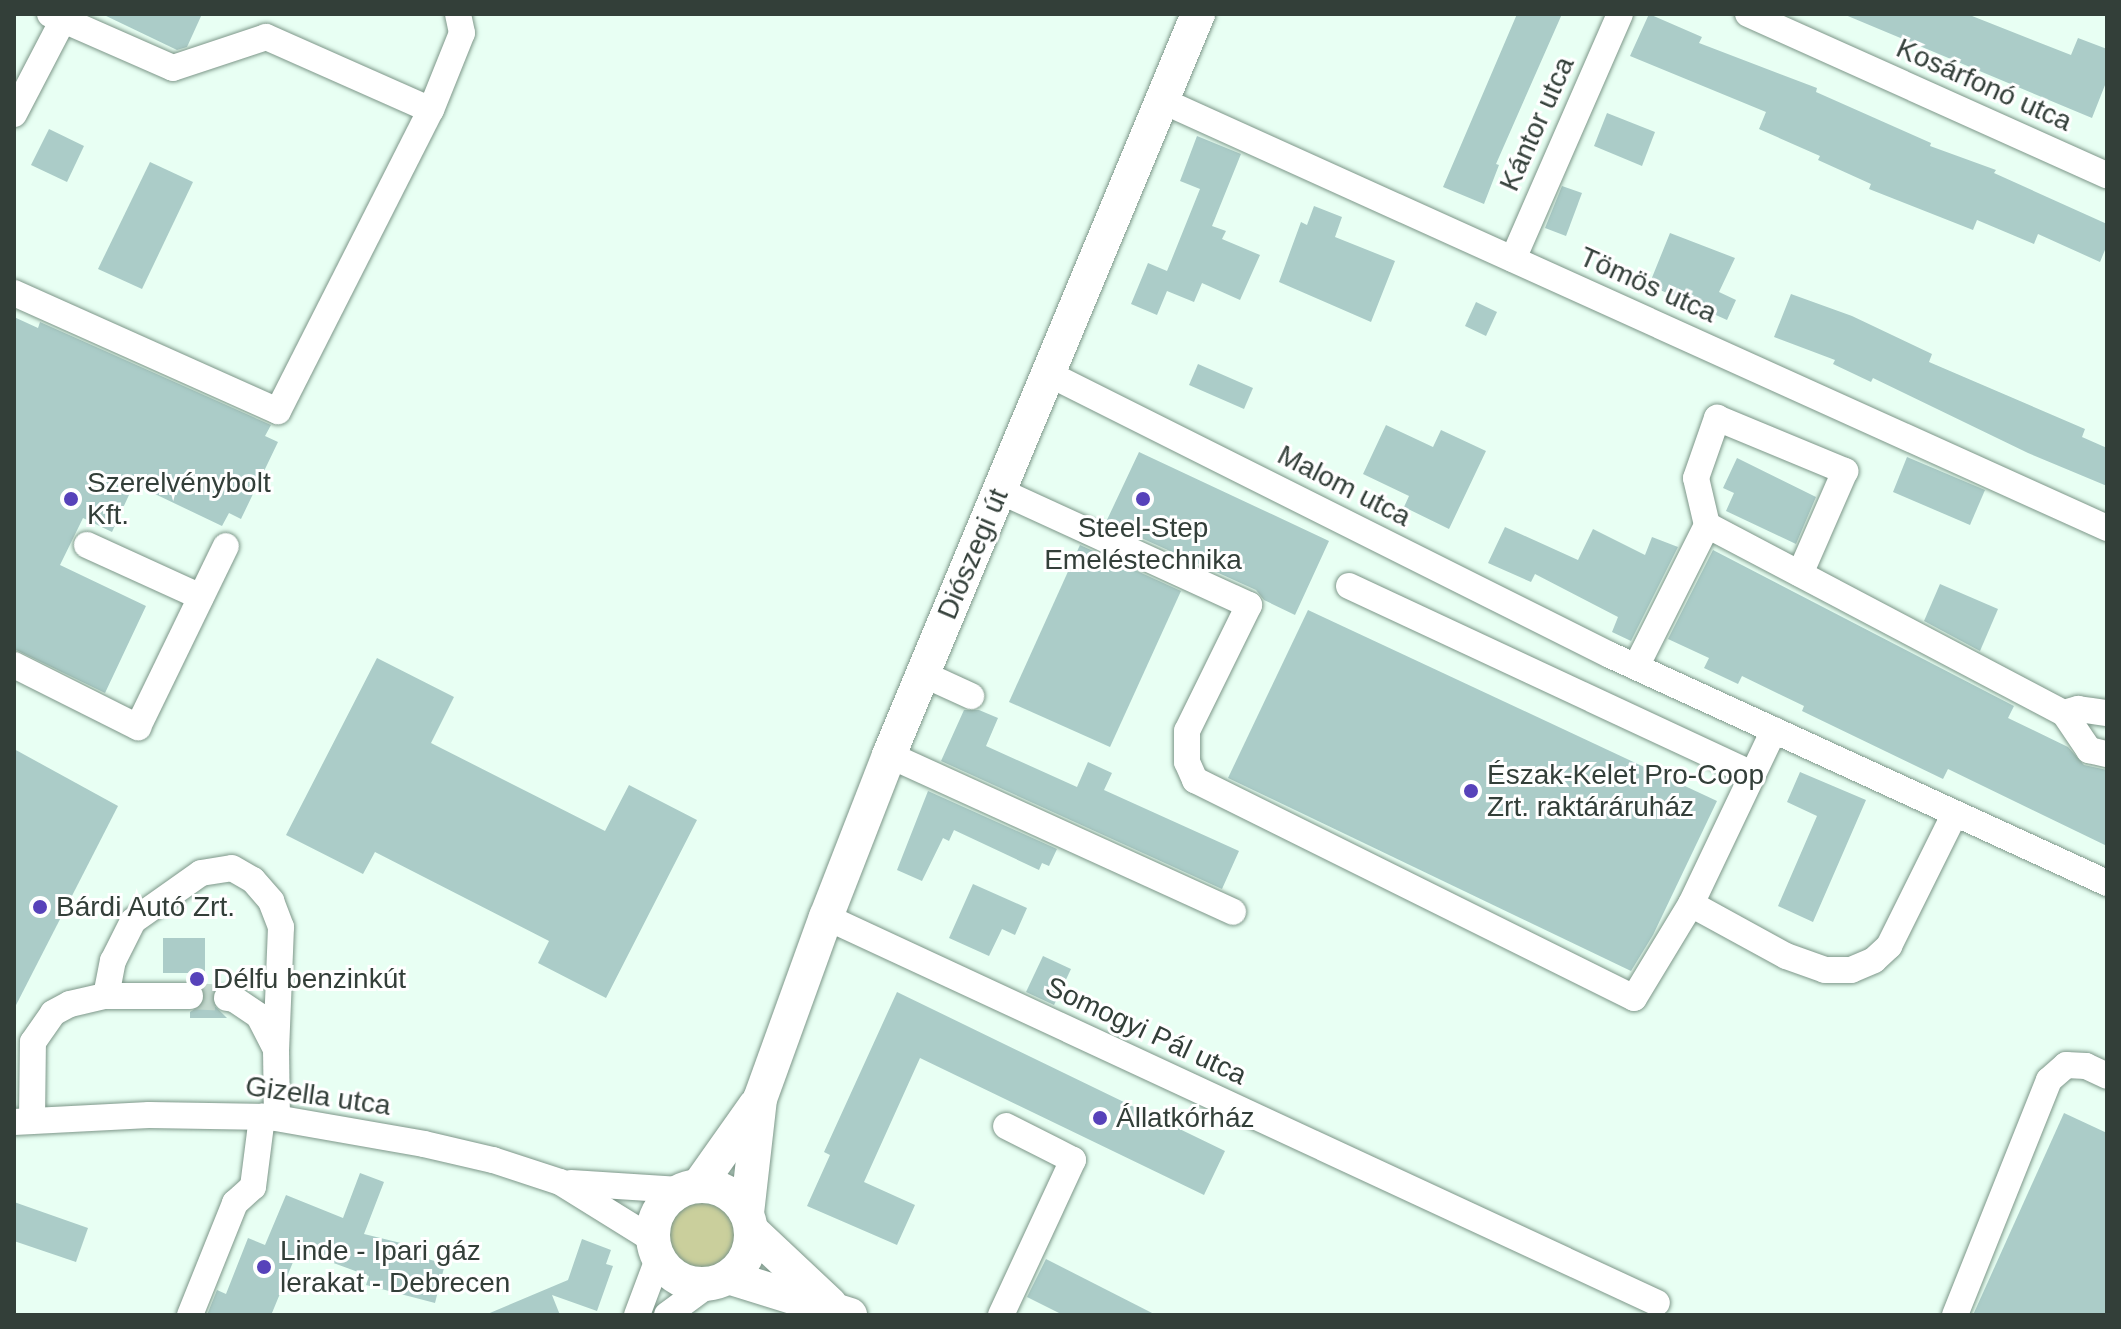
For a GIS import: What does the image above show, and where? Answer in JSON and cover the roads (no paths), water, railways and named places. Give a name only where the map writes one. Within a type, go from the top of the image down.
[{"type":"main road","name":"Diószegi út","points":[[749,1222],[760,1099],[826,917],[889,755],[1198,14]]},
{"type":"main road","name":"Diószegi út","points":[[690,1188],[760,1099]]},
{"type":"main road","points":[[690,1188],[719,1188],[735,1198],[749,1222],[842,1312],[719,1281],[680,1279],[655,1249],[654,1219],[665,1202],[690,1188]]},
{"type":"main road","points":[[719,1281],[746,1257],[749,1222]]},
{"type":"street","points":[[14,293],[278,411],[431,110],[462,33],[458,14]]},
{"type":"street","name":"Kántor utca","points":[[1513,259],[1620,14]]},
{"type":"street","name":"Kosárfonó utca","points":[[1748,14],[2107,175]]},
{"type":"street","points":[[14,114],[59,16],[173,68],[266,37],[431,110]]},
{"type":"street","name":"Tömös utca","points":[[1163,101],[2107,528]]},
{"type":"street","name":"Malom utca","points":[[1049,374],[1132,424],[1610,655],[2107,883]]},
{"type":"street","points":[[1636,667],[1707,525],[1696,478],[1717,418],[1845,471],[1800,574]]},
{"type":"street","points":[[1000,491],[1085,524],[1249,605],[1187,731],[1187,762],[1195,780],[1634,998],[1691,904],[1774,730]]},
{"type":"street","points":[[1707,525],[2064,713],[2089,750],[2107,754]]},
{"type":"street","points":[[87,545],[201,597]]},
{"type":"street","points":[[14,665],[138,727],[226,546]]},
{"type":"street","points":[[1349,586],[1753,774]]},
{"type":"street","points":[[923,674],[971,696]]},
{"type":"street","points":[[2064,713],[2078,709],[2107,713]]},
{"type":"street","points":[[889,755],[1233,912]]},
{"type":"street","points":[[1691,904],[1786,956],[1825,970],[1851,970],[1874,960],[1889,946],[1955,813]]},
{"type":"street","points":[[106,996],[113,961],[133,921],[201,873],[232,868],[253,880],[271,901],[281,927],[270,1117],[253,1187],[235,1203],[190,1315]]},
{"type":"street","name":"Somogyi Pál utca","points":[[826,917],[1657,1303]]},
{"type":"street","points":[[23,1121],[33,1042],[43,1024],[70,1004],[106,996],[190,996]]},
{"type":"street","points":[[227,998],[234,999],[259,1016],[276,1049]]},
{"type":"street","points":[[1955,1315],[2049,1080],[2066,1065],[2086,1066],[2107,1076]]},
{"type":"street","name":"Gizella utca","points":[[23,1121],[149,1115],[270,1117],[424,1144],[493,1160],[560,1182],[611,1211],[655,1249]]},
{"type":"street","points":[[1001,1315],[1073,1160],[1006,1126]]},
{"type":"street","name":"Gizella utca","points":[[560,1182],[690,1188]]},
{"type":"street","points":[[637,1315],[655,1249]]},
{"type":"street","points":[[667,1315],[719,1281]]},
{"type":"tunnel","points":[[190,996],[227,998]]},
{"type":"place","name":"Szerelvénybolt Kft.","points":[[71,499]]},
{"type":"place","name":"Steel-Step Emeléstechnika","points":[[1143,499]]},
{"type":"place","name":"Észak-Kelet Pro-Coop Zrt. raktáráruház","points":[[1471,791]]},
{"type":"place","name":"Bárdi Autó Zrt.","points":[[40,907]]},
{"type":"place","name":"Délfu benzinkút","points":[[197,979]]},
{"type":"place","name":"Állatkórház","points":[[1100,1118]]},
{"type":"place","name":"Linde - Ipari gáz lerakat - Debrecen","points":[[264,1267]]}]
